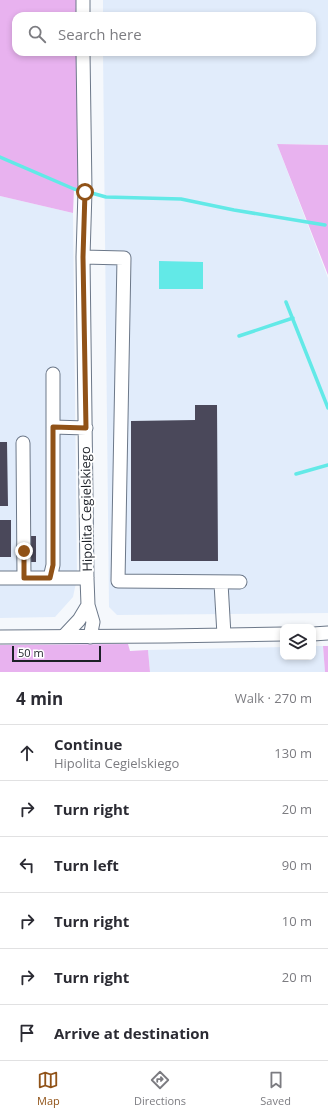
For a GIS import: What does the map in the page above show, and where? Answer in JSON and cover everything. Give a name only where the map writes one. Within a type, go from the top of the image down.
[{"type":"street","points":[[83,0],[83,12]]},
{"type":"street","name":"Hipolita Cegielskiego","points":[[83,56],[85,192],[83,257],[87,578],[88,605],[93,622],[90,637]]},
{"type":"street","points":[[83,257],[124,258],[118,581],[240,582]]},
{"type":"street","points":[[50,578],[53,565],[54,374]]},
{"type":"street","points":[[53,427],[86,428]]},
{"type":"street","points":[[23,443],[24,578]]},
{"type":"street","points":[[0,578],[87,578]]},
{"type":"street","points":[[221,583],[224,635]]},
{"type":"street","points":[[64,636],[79,620],[88,605]]},
{"type":"street","points":[[316,634],[328,633]]},
{"type":"street","points":[[0,637],[280,634]]},
{"type":"shaded area","points":[[0,0],[76,0],[77,12],[12,12],[12,56],[77,56],[80,190],[74,189],[73,213],[0,196]]},
{"type":"shaded area","points":[[103,0],[328,0],[328,145],[277,144],[328,278],[328,613],[117,615],[109,607],[103,56],[316,56],[316,12],[103,12]]},
{"type":"shaded area","points":[[277,144],[328,145],[328,275]]},
{"type":"shaded area","points":[[0,196],[73,213],[77,578],[73,597],[55,617],[0,618]]},
{"type":"shaded area","points":[[128,644],[130,651],[148,650],[150,672],[0,672],[0,645]]},
{"type":"shaded area","points":[[316,646],[323,646],[325,672],[150,672],[148,650],[280,647],[280,660],[316,660]]},
{"type":"shaded area","points":[[323,646],[328,646],[328,672],[325,672]]},
{"type":"water","points":[[159,261],[203,262],[203,289],[159,289]]},
{"type":"building","points":[[195,405],[217,405],[218,561],[131,561],[131,421],[195,420]]},
{"type":"building","points":[[0,442],[7,442],[8,506],[0,506]]},
{"type":"building","points":[[0,520],[11,520],[11,557],[0,557]]},
{"type":"building","points":[[30,536],[36,536],[36,562],[30,562]]},
{"type":"waterway","points":[[0,157],[74,189],[82,191]]},
{"type":"waterway","points":[[88,192],[106,197],[181,199],[234,210],[325,225]]},
{"type":"waterway","points":[[286,302],[328,408]]},
{"type":"waterway","points":[[239,336],[293,318]]},
{"type":"waterway","points":[[296,474],[328,465]]},
{"type":"route","points":[[24,551],[24,578],[50,578],[53,565],[53,427],[86,428],[83,257],[85,192]]}]
